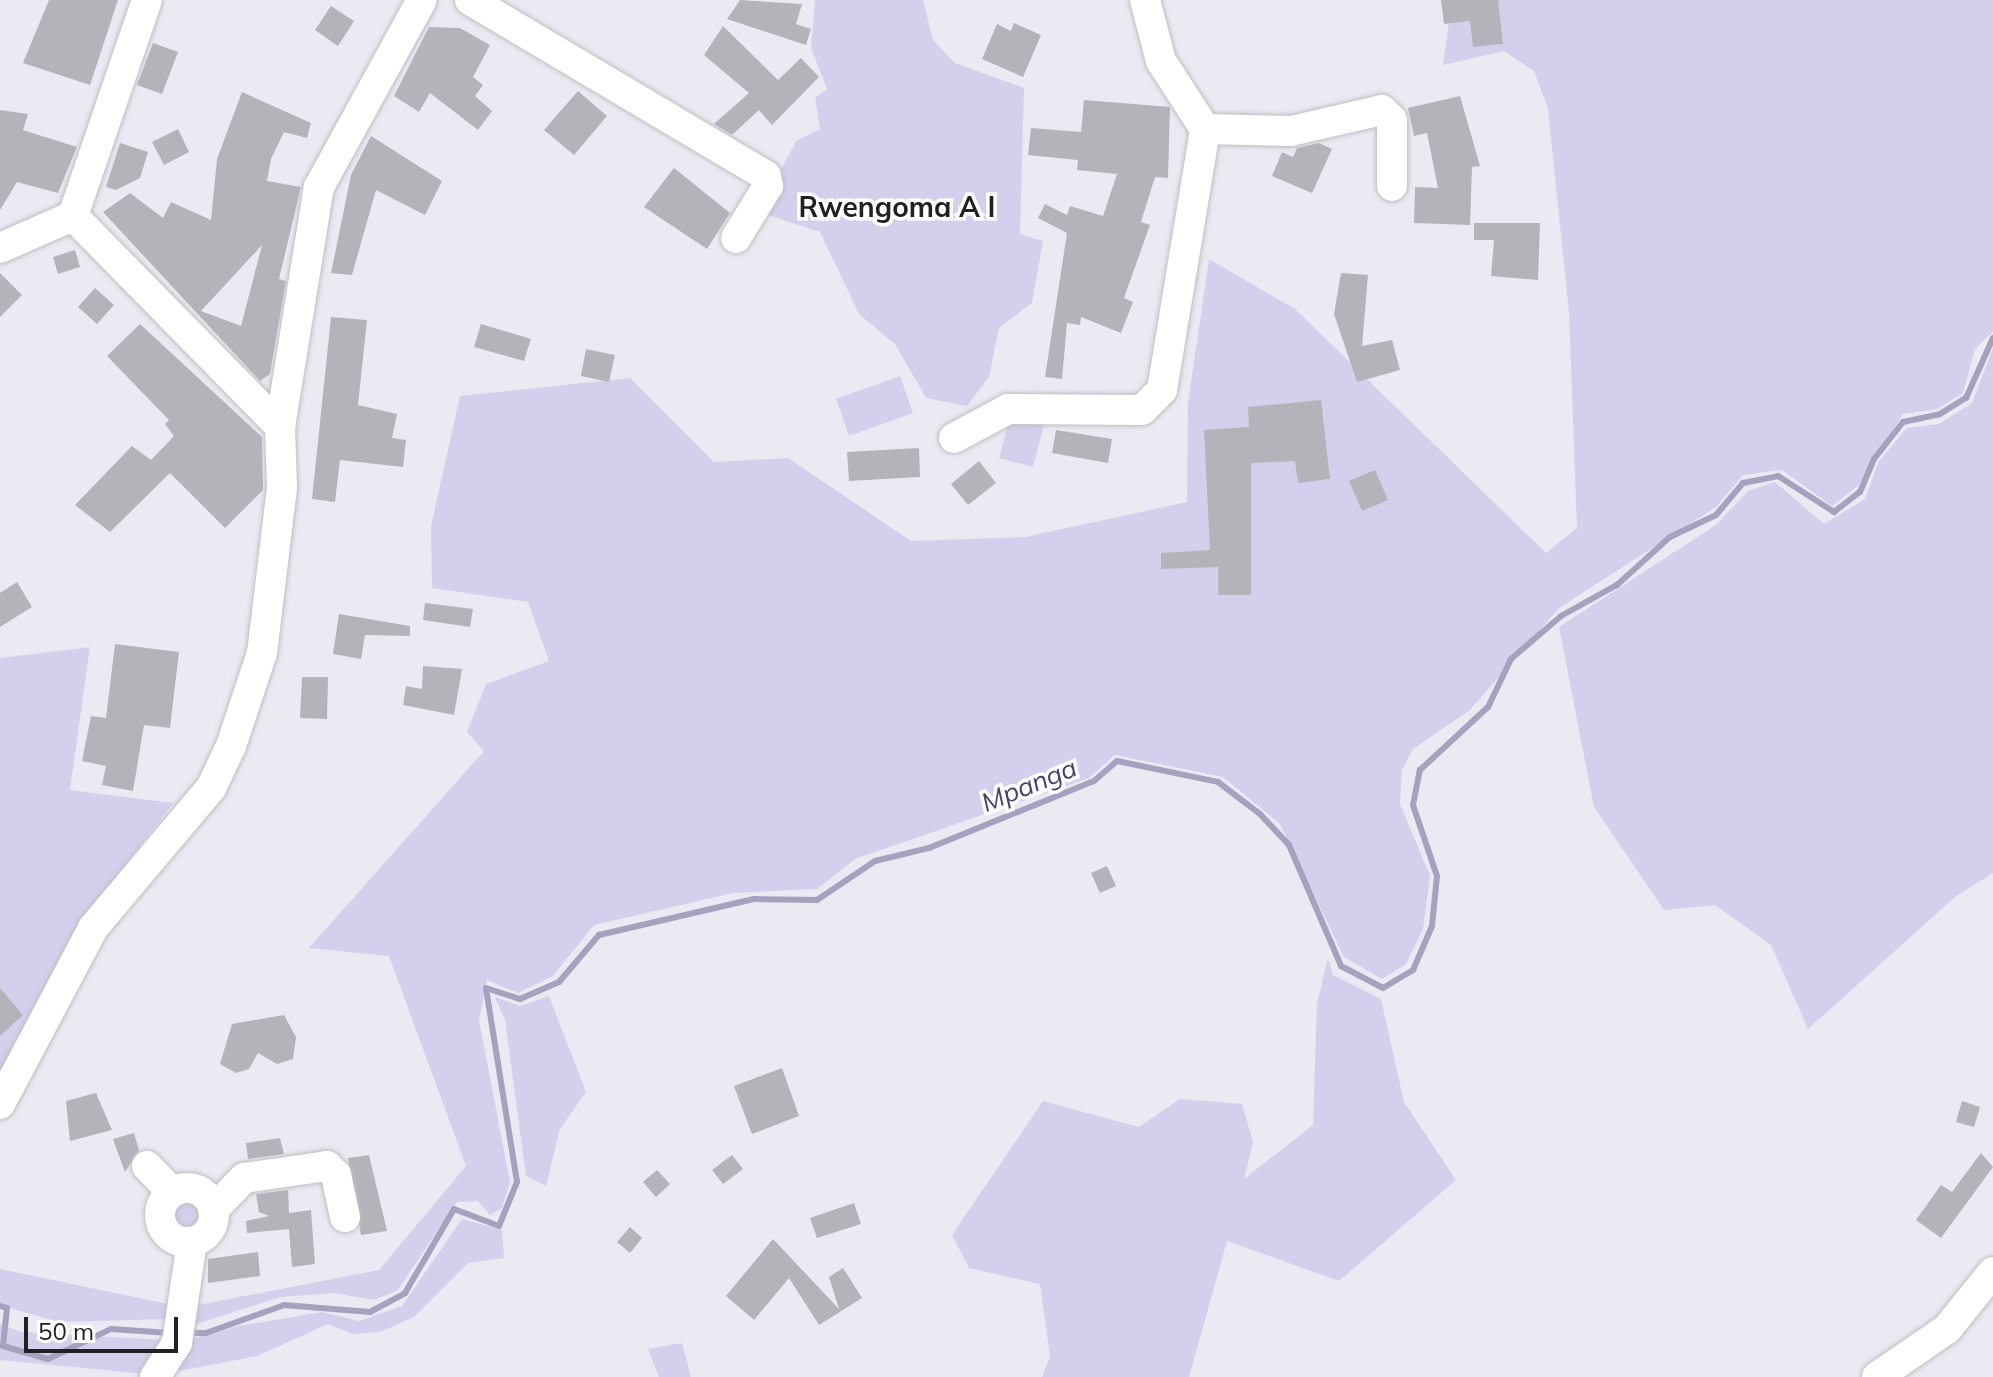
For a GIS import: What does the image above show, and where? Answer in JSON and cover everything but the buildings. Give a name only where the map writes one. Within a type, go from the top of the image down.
[{"type":"street","points":[[0,248],[73,216],[147,0]]},
{"type":"street","points":[[0,1104],[93,928],[211,788],[231,746],[268,614],[282,487],[280,427],[325,166],[422,0]]},
{"type":"street","points":[[470,0],[766,176],[768,186],[736,238]]},
{"type":"street","points":[[954,438],[1008,409],[1142,410],[1158,399],[1172,353],[1205,129],[1161,61],[1145,0]]},
{"type":"street","points":[[1205,129],[1291,131],[1382,110],[1392,120],[1392,186]]},
{"type":"street","points":[[73,216],[280,427]]},
{"type":"street","points":[[147,1166],[172,1192]]},
{"type":"street","points":[[155,1377],[180,1331],[192,1242],[209,1230],[213,1210],[244,1178],[327,1166],[336,1175],[345,1217]]},
{"type":"street","points":[[192,1242],[164,1230],[160,1209],[172,1192],[192,1189],[213,1210]]},
{"type":"street","points":[[1877,1377],[1947,1329],[1993,1272]]},
{"type":"shaded area","points":[[815,0],[923,0],[933,40],[955,63],[1024,88],[1020,234],[1043,241],[1032,303],[999,328],[989,377],[967,406],[926,398],[895,344],[859,314],[820,232],[759,212],[796,141],[820,129],[815,98],[827,89],[811,48]]},
{"type":"shaded area","points":[[1452,0],[1993,0],[1993,331],[1975,349],[1963,393],[1937,409],[1903,414],[1858,486],[1832,506],[1782,470],[1743,475],[1716,507],[1559,608],[1470,710],[1413,749],[1402,770],[1400,804],[1430,876],[1423,929],[1406,964],[1382,979],[1344,957],[1280,824],[1223,777],[1115,755],[1089,778],[855,859],[817,889],[733,893],[594,925],[553,976],[518,993],[487,980],[479,1020],[510,1182],[502,1208],[490,1215],[478,1201],[457,1202],[397,1291],[374,1300],[334,1293],[281,1297],[183,1328],[188,1307],[379,1270],[466,1166],[389,956],[309,948],[484,751],[467,732],[486,684],[549,661],[528,602],[432,588],[431,526],[460,396],[630,378],[714,462],[788,458],[911,541],[1025,537],[1187,502],[1188,403],[1209,259],[1295,309],[1546,553],[1577,528],[1569,313],[1548,109],[1534,71],[1504,51],[1443,65]]},
{"type":"shaded area","points":[[1993,348],[1993,873],[1955,897],[1808,1029],[1771,945],[1715,905],[1664,910],[1594,807],[1559,627],[1716,525],[1748,491],[1775,482],[1824,524],[1865,499],[1879,461],[1907,428],[1939,424],[1972,403]]},
{"type":"shaded area","points":[[900,376],[913,413],[849,436],[836,399]]},
{"type":"shaded area","points":[[1012,410],[1046,418],[1033,467],[999,458]]},
{"type":"shaded area","points":[[90,647],[70,790],[173,803],[91,910],[0,1074],[0,658]]},
{"type":"shaded area","points":[[1328,958],[1333,975],[1381,999],[1404,1102],[1456,1180],[1339,1281],[1227,1241],[1189,1377],[1042,1377],[1050,1357],[1040,1284],[969,1268],[952,1235],[1043,1101],[1139,1127],[1180,1099],[1242,1104],[1253,1142],[1244,1179],[1313,1125],[1317,1003]]},
{"type":"shaded area","points":[[549,996],[586,1092],[560,1129],[546,1186],[526,1176],[505,1020],[495,997],[520,1006]]},
{"type":"shaded area","points":[[187,1196],[200,1201],[205,1214],[200,1227],[187,1232],[174,1227],[169,1214],[174,1201]]},
{"type":"shaded area","points":[[462,1219],[502,1230],[504,1258],[468,1263],[414,1317],[380,1332],[353,1334],[328,1324],[257,1356],[164,1374],[179,1343],[234,1327],[322,1312],[359,1321],[402,1306]]},
{"type":"shaded area","points":[[0,1269],[173,1305],[170,1319],[59,1322],[0,1305]]},
{"type":"shaded area","points":[[0,1324],[21,1332],[166,1340],[146,1374],[0,1360]]},
{"type":"shaded area","points":[[682,1343],[691,1377],[659,1377],[648,1349]]},
{"type":"waterway","name":"Mpanga","points":[[185,1333],[206,1333],[284,1305],[370,1312],[405,1293],[454,1209],[499,1226],[517,1182],[486,988],[520,999],[559,982],[599,935],[754,899],[817,900],[875,861],[929,848],[1094,781],[1117,761],[1218,782],[1260,814],[1289,845],[1341,966],[1383,988],[1413,970],[1432,926],[1437,876],[1413,805],[1420,770],[1488,707],[1511,659],[1561,616],[1617,585],[1670,537],[1716,515],[1743,483],[1778,476],[1834,512],[1860,492],[1874,459],[1903,422],[1940,414],[1966,398],[1993,338]]},
{"type":"waterway","name":"Mpanga","points":[[0,1306],[7,1308],[3,1346],[48,1359],[111,1329],[170,1333]]},
{"type":"district","name":"Rwengoma A I","points":[[897,207]]}]
